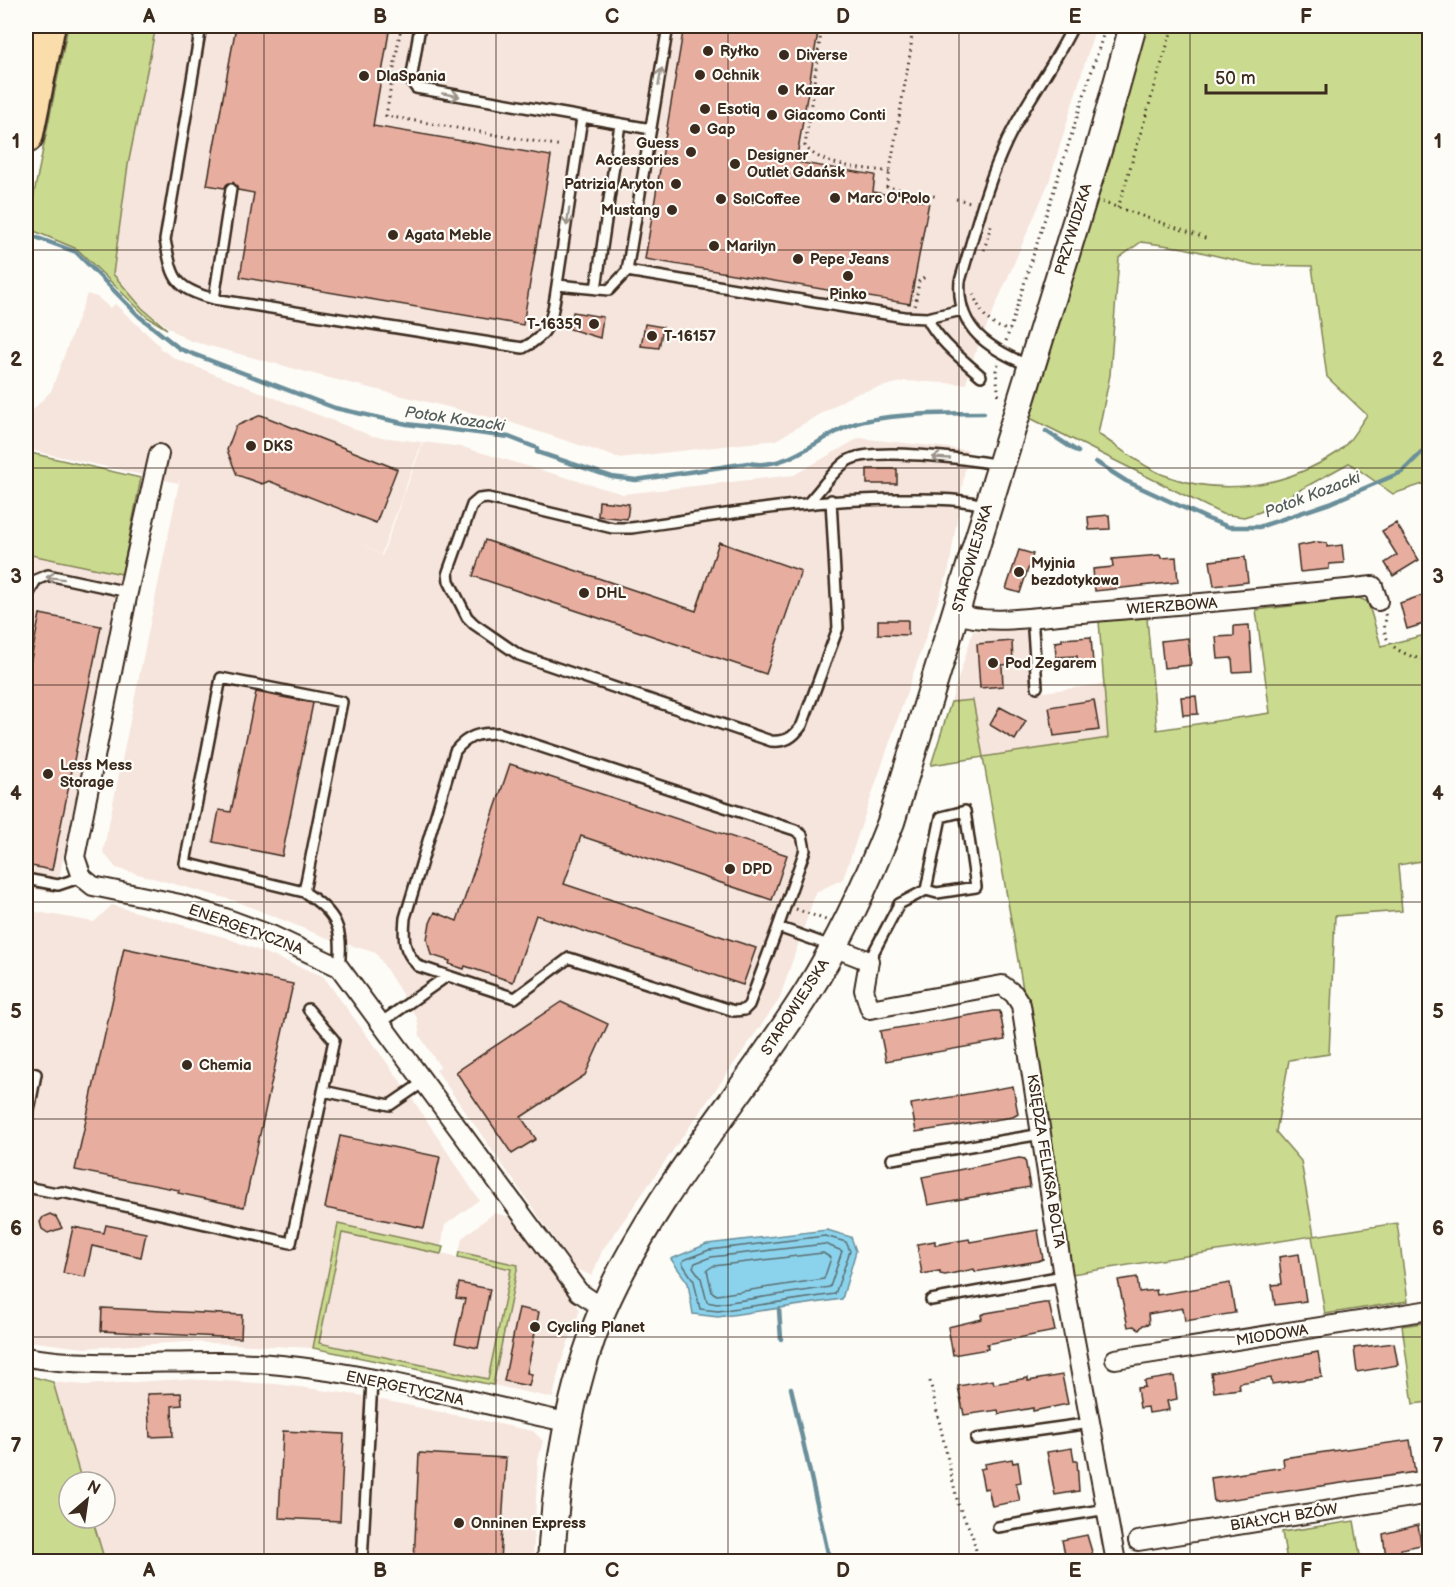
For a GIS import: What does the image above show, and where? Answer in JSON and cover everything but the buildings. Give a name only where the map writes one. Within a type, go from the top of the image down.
[{"type":"highway","points":[[26,136],[45,32]]},
{"type":"street","name":"PRZYWIDZKA","points":[[1004,421],[1030,366],[1133,26]]},
{"type":"street","name":"STAROWIEJSKA","points":[[551,1562],[556,1493],[567,1422],[582,1364],[626,1262],[654,1215],[782,1031],[834,947],[891,822],[999,465],[1004,421]]},
{"type":"street","points":[[82,877],[75,857],[128,592],[159,454]]},
{"type":"street","name":"WIERZBOWA","points":[[956,613],[970,619],[1032,616],[1257,600],[1373,586],[1377,601]]},
{"type":"street","name":"ENERGETYCZNA","points":[[82,877],[93,886],[180,904],[225,918],[271,935],[339,967],[382,1022],[579,1292],[604,1309]]},
{"type":"street","points":[[834,947],[869,961]]},
{"type":"street","name":"KSIĘDZA FELIKSA BOLTA","points":[[869,961],[864,990],[870,1009],[1002,985],[1014,994],[1021,1005],[1063,1276],[1116,1562]]},
{"type":"street","name":"MIODOWA","points":[[1115,1359],[1430,1310]]},
{"type":"street","name":"ENERGETYCZNA","points":[[26,1357],[72,1361],[279,1365],[372,1381],[567,1422]]},
{"type":"street","name":"BIAŁYCH BZÓW","points":[[1138,1541],[1430,1494]]},
{"type":"lane","points":[[201,26],[165,240],[172,273],[190,292],[214,299],[523,348],[540,339],[550,323],[582,118]]},
{"type":"lane","points":[[420,26],[411,81],[416,88],[651,129]]},
{"type":"lane","points":[[557,285],[609,290],[627,271],[668,26]]},
{"type":"lane","points":[[1030,366],[1002,354],[987,344],[971,328],[958,298],[960,281],[998,160],[1016,123],[1049,72],[1073,26]]},
{"type":"lane","points":[[596,289],[620,124]]},
{"type":"lane","points":[[214,299],[231,189]]},
{"type":"lane","points":[[627,271],[859,310],[927,318],[962,310]]},
{"type":"lane","points":[[927,318],[933,330],[981,376]]},
{"type":"lane","points":[[810,502],[846,462],[870,454],[971,459],[999,465]]},
{"type":"lane","points":[[831,500],[838,628],[802,725],[785,742],[771,741],[519,655],[467,617],[449,581],[448,572],[472,505],[479,499],[488,498],[613,528],[631,528],[831,500],[948,499],[966,500],[987,506]]},
{"type":"lane","points":[[26,598],[36,580],[48,575],[128,592]]},
{"type":"lane","points":[[1032,616],[1037,687]]},
{"type":"lane","points":[[304,892],[342,702],[221,678],[185,862],[304,892],[328,909],[336,922],[342,939],[339,967]]},
{"type":"lane","points":[[478,733],[499,733],[795,830],[802,835],[805,850],[778,927],[749,1005],[744,1010],[734,1011],[569,958],[515,998],[418,966],[406,954],[405,918],[455,751],[464,740],[478,733]]},
{"type":"lane","points":[[869,961],[899,904],[926,890],[937,893],[976,888],[965,810],[941,817],[926,890]]},
{"type":"lane","points":[[26,879],[58,885],[82,877]]},
{"type":"lane","points":[[778,927],[834,947]]},
{"type":"lane","points":[[382,1022],[447,976]]},
{"type":"lane","points":[[26,1187],[62,1192],[291,1243],[334,1040],[308,1009]]},
{"type":"lane","points":[[26,1071],[36,1074],[26,1126]]},
{"type":"lane","points":[[323,1091],[390,1105],[425,1081]]},
{"type":"lane","points":[[892,1159],[1041,1134]]},
{"type":"lane","points":[[931,1299],[1063,1276]]},
{"type":"lane","points":[[362,1562],[372,1381]]},
{"type":"lane","points":[[976,1439],[1091,1423]]},
{"type":"lane","points":[[998,1527],[1107,1509]]},
{"type":"path","points":[[401,26],[386,116],[562,146]]},
{"type":"path","points":[[822,26],[805,146],[812,155],[824,160],[890,172]]},
{"type":"path","points":[[912,26],[911,48],[887,187],[939,196]]},
{"type":"path","points":[[973,285],[978,306],[988,321],[998,328],[1010,330],[1106,26]]},
{"type":"path","points":[[1118,208],[1173,26]]},
{"type":"path","points":[[865,174],[866,168]]},
{"type":"path","points":[[1083,196],[1208,238]]},
{"type":"path","points":[[956,199],[975,203]]},
{"type":"path","points":[[982,257],[992,219]]},
{"type":"path","points":[[914,308],[919,281],[925,277]]},
{"type":"path","points":[[996,371],[1004,421]]},
{"type":"path","points":[[1387,620],[1384,630],[1388,641],[1416,658],[1430,661]]},
{"type":"path","points":[[786,905],[831,921]]},
{"type":"path","points":[[930,1381],[958,1504],[972,1534],[979,1562]]},
{"type":"shaded area","points":[[156,26],[1096,26],[1049,182],[974,356],[966,384],[905,381],[854,394],[776,440],[619,458],[509,422],[325,377],[191,341],[142,308],[113,274],[128,165]]},
{"type":"shaded area","points":[[87,294],[97,297],[110,308],[115,304],[160,346],[159,348],[176,359],[372,436],[422,442],[381,555],[350,536],[382,556],[423,442],[462,447],[623,494],[794,475],[859,438],[968,450],[949,569],[843,879],[816,892],[779,1000],[602,1251],[592,1276],[575,1268],[436,1070],[440,1067],[420,1036],[417,1018],[376,953],[327,938],[236,901],[116,868],[103,852],[180,478],[178,483],[26,449],[28,415],[51,391]]},
{"type":"shaded area","points":[[26,554],[122,574],[56,893],[26,888]]},
{"type":"shaded area","points":[[1037,626],[1043,692],[1104,684],[1108,738],[983,757],[973,700],[951,702],[973,631]]},
{"type":"shaded area","points":[[112,905],[227,938],[323,976],[404,1086],[479,1200],[445,1225],[441,1247],[338,1224],[313,1348],[188,1342],[84,1348],[27,1341],[26,910],[94,922]]},
{"type":"shaded area","points":[[494,1213],[507,1216],[519,1225],[580,1310],[560,1365],[553,1398],[493,1385],[518,1265],[459,1252],[462,1238]]},
{"type":"shaded area","points":[[342,1233],[512,1269],[488,1379],[319,1343]]},
{"type":"shaded area","points":[[184,1379],[276,1384],[358,1395],[533,1431],[543,1441],[538,1460],[533,1561],[105,1561],[96,1530],[117,1530],[117,1470],[79,1470],[53,1382],[86,1385]]},
{"type":"green space","points":[[68,26],[156,26],[128,165],[113,274],[142,308],[167,329],[147,317],[77,249],[27,228]]},
{"type":"green space","points":[[1146,26],[1429,26],[1429,482],[1393,494],[1349,463],[1260,512],[1244,517],[1222,514],[1028,417],[1107,169]],"holes":[[[1141,242],[1184,248],[1255,265],[1312,266],[1327,377],[1367,415],[1340,451],[1315,465],[1274,481],[1230,487],[1208,486],[1186,482],[1155,471],[1098,434],[1110,375],[1119,258]]]},
{"type":"green space","points":[[26,452],[141,478],[122,574],[26,554]]},
{"type":"green space","points":[[1359,598],[1368,602],[1381,646],[1429,634],[1430,820],[1425,828],[1421,861],[1398,865],[1402,911],[1335,916],[1329,1054],[1289,1060],[1276,1132],[1301,1161],[1314,1236],[1397,1223],[1408,1301],[1325,1314],[1312,1236],[1072,1274],[983,757],[1108,738],[1099,621],[1147,618],[1157,730],[1270,713],[1256,610]]},
{"type":"green space","points":[[973,700],[983,757],[931,765],[951,702]]},
{"type":"green space","points":[[338,1224],[443,1247],[441,1254],[342,1233],[319,1343],[488,1379],[511,1269],[458,1257],[459,1252],[518,1265],[493,1385],[313,1348]]},
{"type":"green space","points":[[1429,1322],[1429,1402],[1413,1404],[1402,1326]]},
{"type":"green space","points":[[26,1375],[53,1382],[79,1470],[57,1470],[57,1530],[96,1530],[105,1561],[26,1561]]},
{"type":"green space","points":[[1354,1521],[1361,1561],[1287,1561],[1282,1532]]},
{"type":"water","points":[[827,1230],[851,1237],[856,1251],[842,1299],[718,1317],[693,1314],[688,1283],[671,1259],[707,1244]]},
{"type":"waterway","name":"Potok Kozacki","points":[[27,234],[76,252],[140,317],[180,349],[335,408],[407,424],[509,437],[537,448],[537,452],[612,477],[636,480],[748,463],[777,462],[854,424],[882,418],[984,413]]},
{"type":"waterway","name":"Potok Kozacki","points":[[1046,431],[1078,452]]},
{"type":"waterway","name":"Potok Kozacki","points":[[1096,462],[1126,481],[1208,519],[1229,527],[1259,527],[1330,503],[1402,472],[1430,444]]},
{"type":"waterway","points":[[779,1309],[781,1339]]},
{"type":"waterway","points":[[791,1388],[830,1562]]},
{"type":"place","name":"Ryłko","points":[[708,51]]},
{"type":"place","name":"Diverse","points":[[784,55]]},
{"type":"place","name":"Ochnik","points":[[700,75]]},
{"type":"place","name":"DlaSpania","points":[[364,76]]},
{"type":"place","name":"Kazar","points":[[783,90]]},
{"type":"place","name":"Esotiq","points":[[705,109]]},
{"type":"place","name":"Giacomo Conti","points":[[772,115]]},
{"type":"place","name":"Gap","points":[[695,129]]},
{"type":"place","name":"Guess Accessories","points":[[691,152]]},
{"type":"place","name":"Designer Outlet Gdańsk","points":[[735,164]]},
{"type":"place","name":"Patrizia Aryton","points":[[676,184]]},
{"type":"place","name":"Marc O'Polo","points":[[835,198]]},
{"type":"place","name":"So!Coffee","points":[[721,199]]},
{"type":"place","name":"Mustang","points":[[672,210]]},
{"type":"place","name":"Agata Meble","points":[[393,235]]},
{"type":"place","name":"Marilyn","points":[[714,246]]},
{"type":"place","name":"Pepe Jeans","points":[[798,259]]},
{"type":"place","name":"Pinko","points":[[848,276]]},
{"type":"place","name":"T-16359","points":[[594,324]]},
{"type":"place","name":"T-16157","points":[[652,336]]},
{"type":"place","name":"DKS","points":[[251,446]]},
{"type":"place","name":"Myjnia bezdotykowa","points":[[1019,572]]},
{"type":"place","name":"DHL","points":[[584,593]]},
{"type":"place","name":"Pod Zegarem","points":[[993,663]]},
{"type":"place","name":"Less Mess Storage","points":[[48,774]]},
{"type":"place","name":"DPD","points":[[730,869]]},
{"type":"place","name":"Chemia","points":[[187,1065]]},
{"type":"place","name":"Cycling Planet","points":[[535,1327]]},
{"type":"place","name":"Onninen Express","points":[[459,1523]]}]
